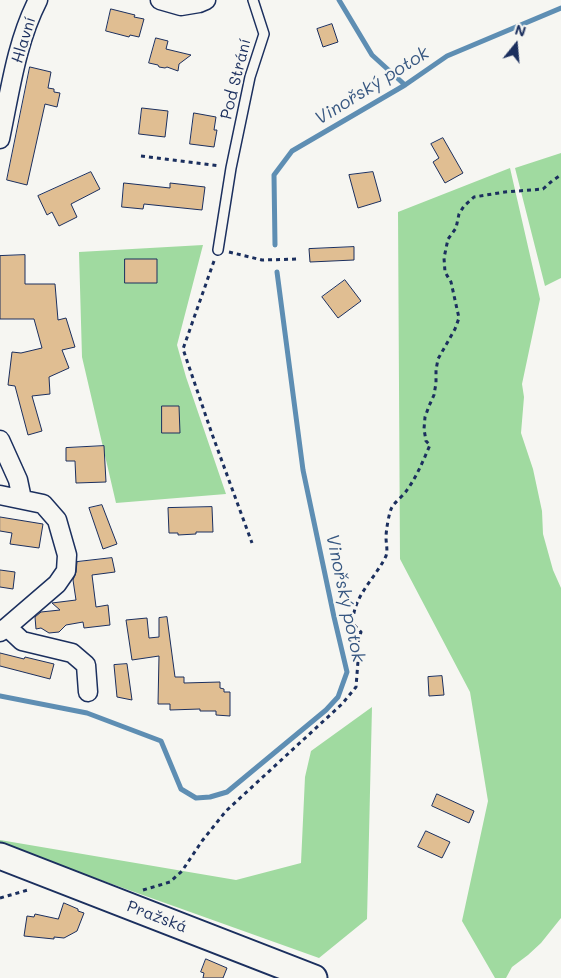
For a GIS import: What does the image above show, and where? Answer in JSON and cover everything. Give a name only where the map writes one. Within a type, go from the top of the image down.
[{"type":"main road","name":"Pražská","points":[[0,856],[314,978]]},
{"type":"street","name":"Hlavní","points":[[0,139],[16,64],[30,16],[38,0]]},
{"type":"street","points":[[160,0],[181,6],[206,0]]},
{"type":"street","points":[[0,440],[18,480],[22,499]]},
{"type":"street","points":[[0,495],[43,504],[57,520],[66,555],[66,571],[57,584],[4,630],[22,641],[72,653],[86,665],[88,692]]},
{"type":"lane","name":"Pod Strání","points":[[218,250],[231,168],[250,77],[264,34],[253,0]]},
{"type":"path","points":[[141,156],[231,168]]},
{"type":"path","points":[[112,900],[130,892],[170,882],[182,871],[202,841],[226,811],[342,704],[356,687],[358,642],[361,632],[354,624],[353,615],[358,600],[380,568],[387,553],[386,536],[391,508],[407,489],[419,470],[430,445],[426,441],[425,417],[434,395],[438,359],[459,318],[451,282],[445,272],[444,258],[448,239],[456,228],[459,214],[464,206],[474,197],[543,189],[561,175]]},
{"type":"path","points":[[252,543],[183,349],[218,250],[262,260],[300,258]]},
{"type":"green space","points":[[561,153],[561,278],[545,286],[515,168]]},
{"type":"green space","points":[[510,168],[540,299],[522,384],[524,397],[521,433],[533,469],[542,511],[543,534],[553,570],[561,588],[561,918],[541,943],[512,967],[506,978],[495,978],[462,921],[488,801],[470,692],[400,559],[398,212]]},
{"type":"green space","points":[[203,245],[177,345],[226,494],[116,503],[82,357],[79,252]]},
{"type":"green space","points":[[372,707],[367,919],[319,958],[0,844],[0,840],[236,880],[301,863],[305,777],[311,751]]},
{"type":"building","points":[[111,9],[144,19],[139,37],[130,35],[129,37],[106,31]]},
{"type":"building","points":[[332,24],[338,42],[323,47],[317,29]]},
{"type":"building","points":[[156,38],[168,41],[166,49],[191,55],[179,64],[178,71],[149,63]]},
{"type":"building","points":[[30,67],[51,72],[48,88],[60,93],[57,107],[45,104],[27,185],[7,180]]},
{"type":"building","points":[[142,108],[168,111],[165,137],[139,134]]},
{"type":"building","points":[[194,113],[216,117],[214,130],[217,130],[214,147],[190,144]]},
{"type":"building","points":[[443,138],[463,173],[445,183],[433,162],[439,158],[431,144]]},
{"type":"building","points":[[91,172],[100,189],[71,204],[77,217],[59,226],[52,212],[47,215],[38,196]]},
{"type":"building","points":[[373,172],[381,201],[358,208],[349,175]]},
{"type":"building","points":[[124,183],[170,188],[170,183],[205,187],[202,210],[144,204],[143,209],[122,207]]},
{"type":"building","points":[[354,247],[354,260],[310,262],[309,249]]},
{"type":"building","points":[[25,255],[25,284],[55,284],[58,320],[66,318],[75,347],[62,350],[69,368],[49,377],[50,394],[32,396],[42,431],[28,435],[15,386],[8,385],[12,352],[21,353],[42,348],[34,319],[0,319],[0,256]]},
{"type":"building","points":[[125,259],[157,259],[157,283],[125,283]]},
{"type":"building","points":[[345,280],[361,301],[338,318],[322,297]]},
{"type":"building","points":[[162,406],[179,406],[180,433],[162,433]]},
{"type":"building","points":[[104,446],[106,482],[76,483],[75,461],[66,461],[66,448]]},
{"type":"building","points":[[102,505],[117,544],[103,549],[89,508]]},
{"type":"building","points":[[212,507],[213,532],[178,535],[178,533],[169,533],[168,508]]},
{"type":"building","points":[[0,517],[43,524],[39,548],[10,544],[12,533],[0,531]]},
{"type":"building","points":[[112,558],[115,572],[92,575],[96,607],[108,605],[110,625],[84,628],[83,622],[66,625],[59,632],[49,633],[41,628],[36,629],[35,617],[41,612],[60,610],[52,603],[76,600],[73,580],[77,562]]},
{"type":"building","points":[[0,570],[15,572],[13,589],[0,587]]},
{"type":"building","points":[[167,617],[175,677],[184,677],[184,683],[220,682],[220,688],[224,689],[224,692],[230,692],[230,716],[216,715],[216,711],[200,711],[200,709],[170,710],[170,704],[158,704],[159,656],[132,660],[126,620],[147,618],[149,638],[159,637],[159,618]]},
{"type":"building","points":[[0,653],[54,664],[50,679],[0,666]]},
{"type":"building","points":[[127,664],[132,700],[117,697],[114,665]]},
{"type":"building","points":[[442,676],[444,695],[429,696],[428,677]]},
{"type":"building","points":[[437,794],[474,811],[469,823],[432,806]]},
{"type":"building","points":[[426,831],[450,842],[442,858],[418,847]]},
{"type":"building","points":[[64,903],[84,913],[77,931],[64,938],[54,937],[54,939],[24,936],[27,916],[34,917],[35,914],[58,919]]},
{"type":"building","points":[[206,959],[227,968],[223,978],[203,978],[204,973],[201,972]]},
{"type":"waterway","points":[[339,0],[372,55],[405,85]]},
{"type":"waterway","name":"Vinořský potok","points":[[275,245],[274,175],[292,151],[405,85],[447,56],[561,8]]},
{"type":"waterway","name":"Vinořský potok","points":[[0,696],[87,713],[161,741],[181,789],[196,798],[210,797],[227,792],[326,710],[338,697],[347,672],[303,470],[277,272]]}]
